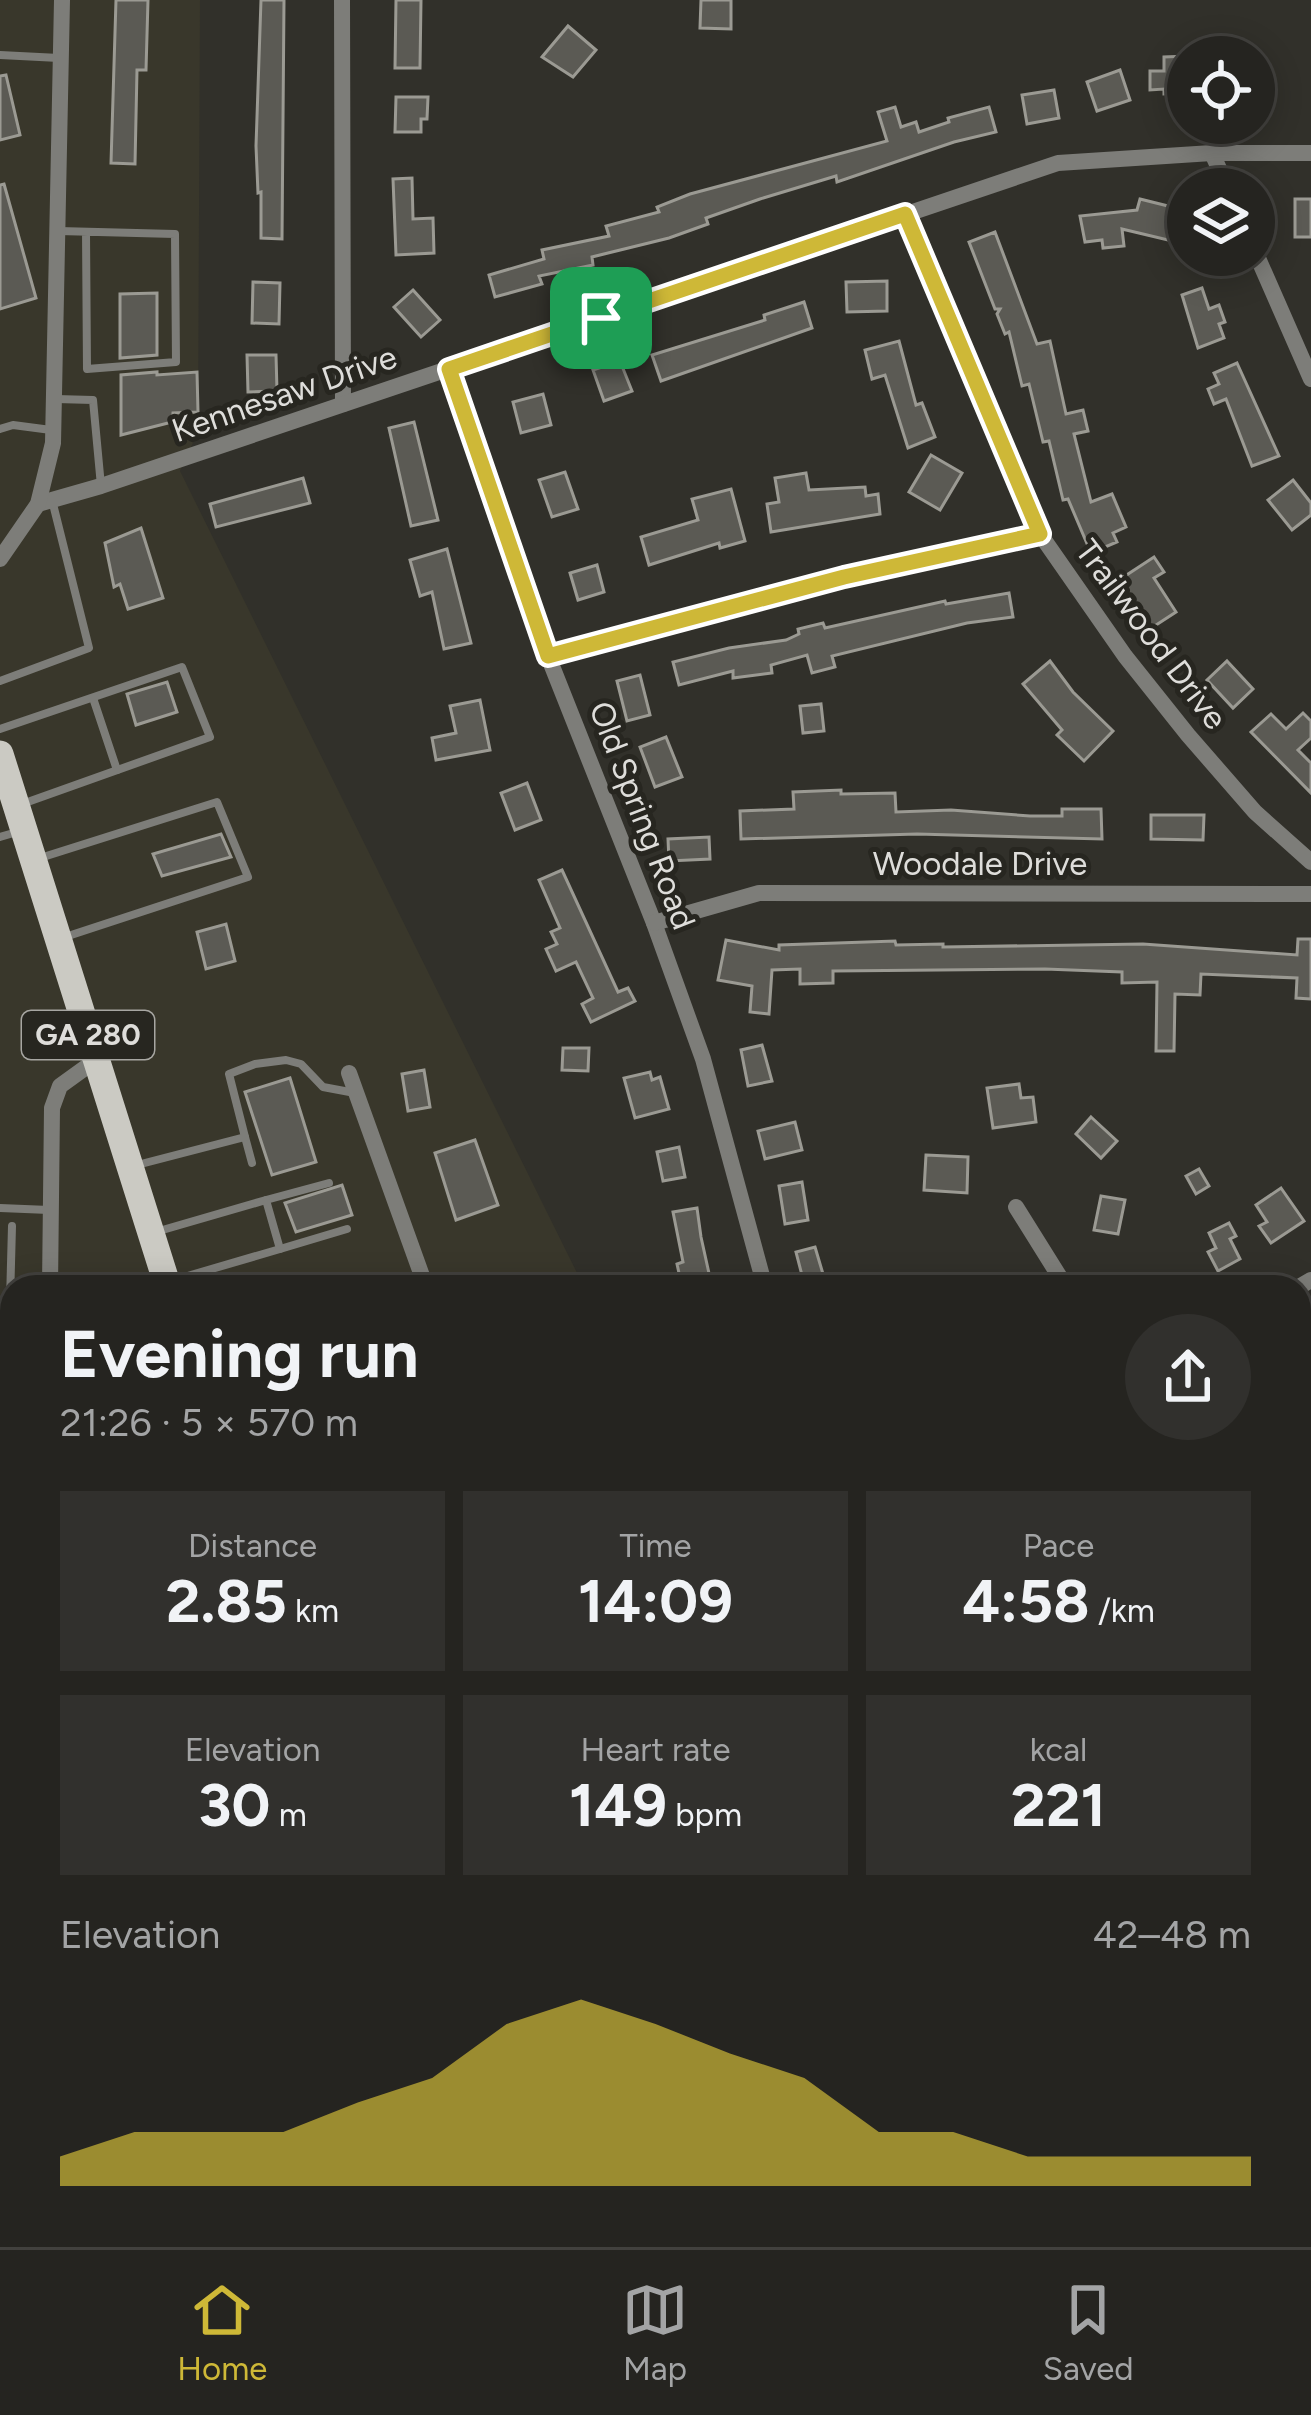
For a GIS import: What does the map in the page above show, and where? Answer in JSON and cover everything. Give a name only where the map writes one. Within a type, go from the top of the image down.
[{"type":"main road","name":"GA 280","points":[[0,754],[14,824],[33,861],[165,1275]]},
{"type":"street","points":[[0,559],[45,503],[54,430],[62,0]]},
{"type":"street","points":[[342,0],[343,404]]},
{"type":"street","name":"Kennesaw Drive","points":[[45,503],[1058,163],[1311,152]]},
{"type":"street","points":[[1212,153],[1219,168]]},
{"type":"street","name":"Trailwood Drive","points":[[905,214],[1040,534],[1125,656],[1188,735],[1255,812],[1311,862]]},
{"type":"street","points":[[1266,276],[1311,380]]},
{"type":"street","name":"Old Spring Road","points":[[449,369],[548,656],[703,1059],[762,1275]]},
{"type":"street","points":[[548,656],[844,577],[1040,534]]},
{"type":"street","name":"Woodale Drive","points":[[654,923],[759,893],[1311,894]]},
{"type":"street","points":[[50,1275],[52,1108],[60,1086],[96,1060]]},
{"type":"street","points":[[349,1073],[422,1275]]},
{"type":"street","points":[[1016,1207],[1058,1275]]},
{"type":"lane","points":[[0,55],[61,58]]},
{"type":"lane","points":[[58,231],[175,234],[176,362],[87,369],[86,232]]},
{"type":"lane","points":[[55,398],[93,400],[101,486]]},
{"type":"lane","points":[[0,429],[13,425],[54,430]]},
{"type":"lane","points":[[0,681],[89,648],[45,503]]},
{"type":"lane","points":[[0,729],[182,668],[209,737],[117,770],[14,824]]},
{"type":"lane","points":[[93,698],[117,770]]},
{"type":"lane","points":[[33,861],[217,802],[248,878],[58,940]]},
{"type":"lane","points":[[252,1163],[229,1074],[286,1060],[301,1064],[323,1087],[356,1093]]},
{"type":"lane","points":[[130,1167],[245,1136]]},
{"type":"lane","points":[[151,1234],[329,1183]]},
{"type":"lane","points":[[266,1200],[280,1250]]},
{"type":"lane","points":[[0,1208],[51,1210]]},
{"type":"lane","points":[[10,1275],[13,1226]]},
{"type":"lane","points":[[198,1275],[347,1229]]},
{"type":"shaded area","points":[[0,0],[200,0],[198,432],[180,471],[578,1275],[0,1275]]},
{"type":"building","points":[[116,0],[148,0],[146,70],[137,70],[135,164],[111,163]]},
{"type":"building","points":[[261,0],[284,0],[282,239],[261,238],[256,146]]},
{"type":"building","points":[[396,0],[421,0],[420,68],[395,68]]},
{"type":"building","points":[[701,0],[731,0],[731,29],[700,28]]},
{"type":"building","points":[[568,26],[596,50],[573,77],[542,57]]},
{"type":"building","points":[[1167,57],[1164,94],[1164,89],[1150,90],[1150,71],[1164,71]]},
{"type":"building","points":[[1120,70],[1130,100],[1097,111],[1087,82]]},
{"type":"building","points":[[6,75],[20,135],[0,140],[0,76]]},
{"type":"building","points":[[1054,90],[1059,118],[1027,124],[1022,95]]},
{"type":"building","points":[[396,97],[428,97],[421,132],[395,132]]},
{"type":"building","points":[[895,107],[901,127],[916,122],[919,132],[989,107],[996,132],[837,182],[836,176],[760,199],[706,218],[708,224],[592,257],[593,265],[539,276],[542,284],[495,297],[489,275],[544,259],[542,250],[609,236],[606,226],[659,212],[657,207],[690,194],[887,141],[878,112]]},
{"type":"building","points":[[412,178],[413,219],[433,218],[434,253],[396,255],[393,179]]},
{"type":"building","points":[[4,184],[36,298],[0,309],[0,185]]},
{"type":"building","points":[[1140,199],[1167,206],[1167,240],[1122,229],[1124,246],[1103,248],[1102,240],[1085,242],[1080,216],[1137,210]]},
{"type":"building","points":[[1295,199],[1311,199],[1311,237],[1295,237]]},
{"type":"building","points":[[995,232],[1037,344],[1050,341],[1066,414],[1083,410],[1088,431],[1074,434],[1091,502],[1112,494],[1126,527],[1113,533],[1117,542],[1091,553],[1068,499],[1063,500],[1029,384],[1022,386],[1009,332],[1005,334],[997,314],[1000,309],[995,309],[969,242]]},
{"type":"building","points":[[887,281],[887,311],[847,312],[846,282]]},
{"type":"building","points":[[253,282],[280,283],[279,324],[252,323]]},
{"type":"building","points":[[1202,288],[1209,309],[1219,305],[1224,338],[1198,348],[1182,295]]},
{"type":"building","points":[[413,290],[440,320],[421,337],[394,307]]},
{"type":"building","points":[[157,293],[157,355],[120,358],[120,294]]},
{"type":"building","points":[[804,302],[812,328],[661,381],[652,355],[765,320],[764,315]]},
{"type":"building","points":[[899,341],[916,405],[922,403],[935,437],[908,448],[885,375],[872,379],[865,350]]},
{"type":"building","points":[[247,355],[276,355],[277,391],[248,392]]},
{"type":"building","points":[[620,361],[632,391],[604,401],[593,370]]},
{"type":"building","points":[[1237,363],[1279,456],[1252,466],[1226,399],[1214,404],[1208,389],[1219,384],[1214,373]]},
{"type":"building","points":[[197,372],[198,412],[173,413],[172,422],[121,435],[121,375]]},
{"type":"building","points":[[543,394],[551,425],[521,433],[513,402]]},
{"type":"building","points":[[414,422],[438,520],[411,526],[389,428]]},
{"type":"building","points":[[931,455],[962,473],[940,510],[909,492]]},
{"type":"building","points":[[565,472],[578,509],[552,517],[539,480]]},
{"type":"building","points":[[806,473],[809,490],[865,487],[866,496],[878,494],[880,514],[771,532],[767,504],[779,502],[775,478]]},
{"type":"building","points":[[303,478],[310,503],[216,527],[210,504]]},
{"type":"building","points":[[1293,480],[1311,503],[1311,515],[1292,530],[1268,500]]},
{"type":"building","points":[[731,489],[745,541],[720,548],[719,543],[649,565],[641,537],[698,520],[692,499]]},
{"type":"building","points":[[141,528],[163,598],[128,609],[120,584],[114,587],[105,543]]},
{"type":"building","points":[[447,549],[471,643],[444,649],[432,592],[420,596],[410,560]]},
{"type":"building","points":[[1154,557],[1164,572],[1154,578],[1176,612],[1150,629],[1119,580]]},
{"type":"building","points":[[597,565],[604,592],[578,600],[570,573]]},
{"type":"building","points":[[1009,593],[1013,617],[967,623],[832,656],[835,667],[812,673],[807,655],[771,665],[772,673],[733,678],[733,671],[679,685],[673,662],[786,640],[799,634],[798,629],[823,623],[825,628],[945,601]]},
{"type":"building","points":[[1050,661],[1073,692],[1113,731],[1084,761],[1057,735],[1062,730],[1023,684]]},
{"type":"building","points":[[1227,661],[1253,689],[1233,708],[1207,680]]},
{"type":"building","points":[[640,675],[650,715],[627,721],[617,681]]},
{"type":"building","points":[[167,682],[177,712],[136,725],[127,694]]},
{"type":"building","points":[[480,700],[490,750],[436,760],[432,738],[456,733],[450,706]]},
{"type":"building","points":[[821,704],[824,731],[803,733],[800,706]]},
{"type":"building","points":[[1303,713],[1311,721],[1311,738],[1298,750],[1311,763],[1311,793],[1251,732],[1271,714],[1286,729]]},
{"type":"building","points":[[666,737],[682,777],[655,787],[640,747]]},
{"type":"building","points":[[527,783],[541,820],[515,830],[501,793]]},
{"type":"building","points":[[841,790],[841,794],[895,793],[896,812],[1062,816],[1062,809],[1101,809],[1102,839],[917,834],[741,839],[740,811],[794,809],[793,792]]},
{"type":"building","points":[[1151,815],[1204,815],[1203,840],[1151,839]]},
{"type":"building","points":[[221,834],[231,857],[162,876],[153,854]]},
{"type":"building","points":[[709,837],[710,859],[669,861],[668,839]]},
{"type":"building","points":[[562,870],[618,992],[628,988],[635,1001],[591,1022],[582,1004],[593,998],[576,962],[556,971],[546,949],[557,944],[551,932],[560,928],[539,880]]},
{"type":"building","points":[[226,924],[235,961],[206,969],[197,932]]},
{"type":"building","points":[[1298,939],[1311,939],[1311,999],[1296,998],[1297,978],[1201,974],[1200,995],[1175,994],[1174,1051],[1156,1051],[1157,982],[1122,983],[1122,972],[833,971],[833,983],[800,984],[800,969],[772,970],[769,1014],[750,1012],[752,986],[718,980],[726,940],[779,950],[779,945],[895,941],[896,945],[943,947],[1143,944],[1297,955]]},
{"type":"building","points":[[762,1045],[772,1081],[748,1086],[741,1050]]},
{"type":"building","points":[[563,1048],[589,1048],[588,1071],[562,1070]]},
{"type":"building","points":[[424,1070],[430,1107],[408,1111],[402,1074]]},
{"type":"building","points":[[650,1072],[652,1080],[660,1077],[669,1109],[635,1118],[624,1078]]},
{"type":"building","points":[[290,1078],[316,1162],[272,1175],[245,1092]]},
{"type":"building","points":[[1019,1084],[1021,1098],[1033,1097],[1036,1122],[993,1128],[987,1088]]},
{"type":"building","points":[[1091,1117],[1117,1141],[1101,1158],[1076,1134]]},
{"type":"building","points":[[795,1122],[802,1150],[765,1159],[758,1131]]},
{"type":"building","points":[[475,1140],[498,1205],[456,1220],[435,1153]]},
{"type":"building","points":[[679,1147],[685,1177],[663,1181],[657,1152]]},
{"type":"building","points":[[926,1155],[968,1157],[967,1193],[924,1190]]},
{"type":"building","points":[[1199,1169],[1209,1186],[1196,1194],[1186,1176]]},
{"type":"building","points":[[802,1182],[808,1220],[785,1224],[779,1186]]},
{"type":"building","points":[[342,1185],[352,1215],[296,1232],[285,1203]]},
{"type":"building","points":[[1281,1188],[1304,1221],[1271,1243],[1259,1226],[1267,1222],[1256,1205]]},
{"type":"building","points":[[1101,1196],[1125,1200],[1118,1234],[1094,1230]]},
{"type":"building","points":[[697,1208],[709,1275],[679,1275],[677,1264],[683,1262],[673,1212]]},
{"type":"building","points":[[1229,1223],[1236,1236],[1230,1239],[1240,1259],[1218,1271],[1208,1252],[1216,1248],[1209,1233]]},
{"type":"building","points":[[815,1247],[823,1275],[802,1275],[796,1252]]},
{"type":"route","points":[[905,214],[1040,534],[844,577],[548,656],[449,369],[601,318],[905,214]]}]
